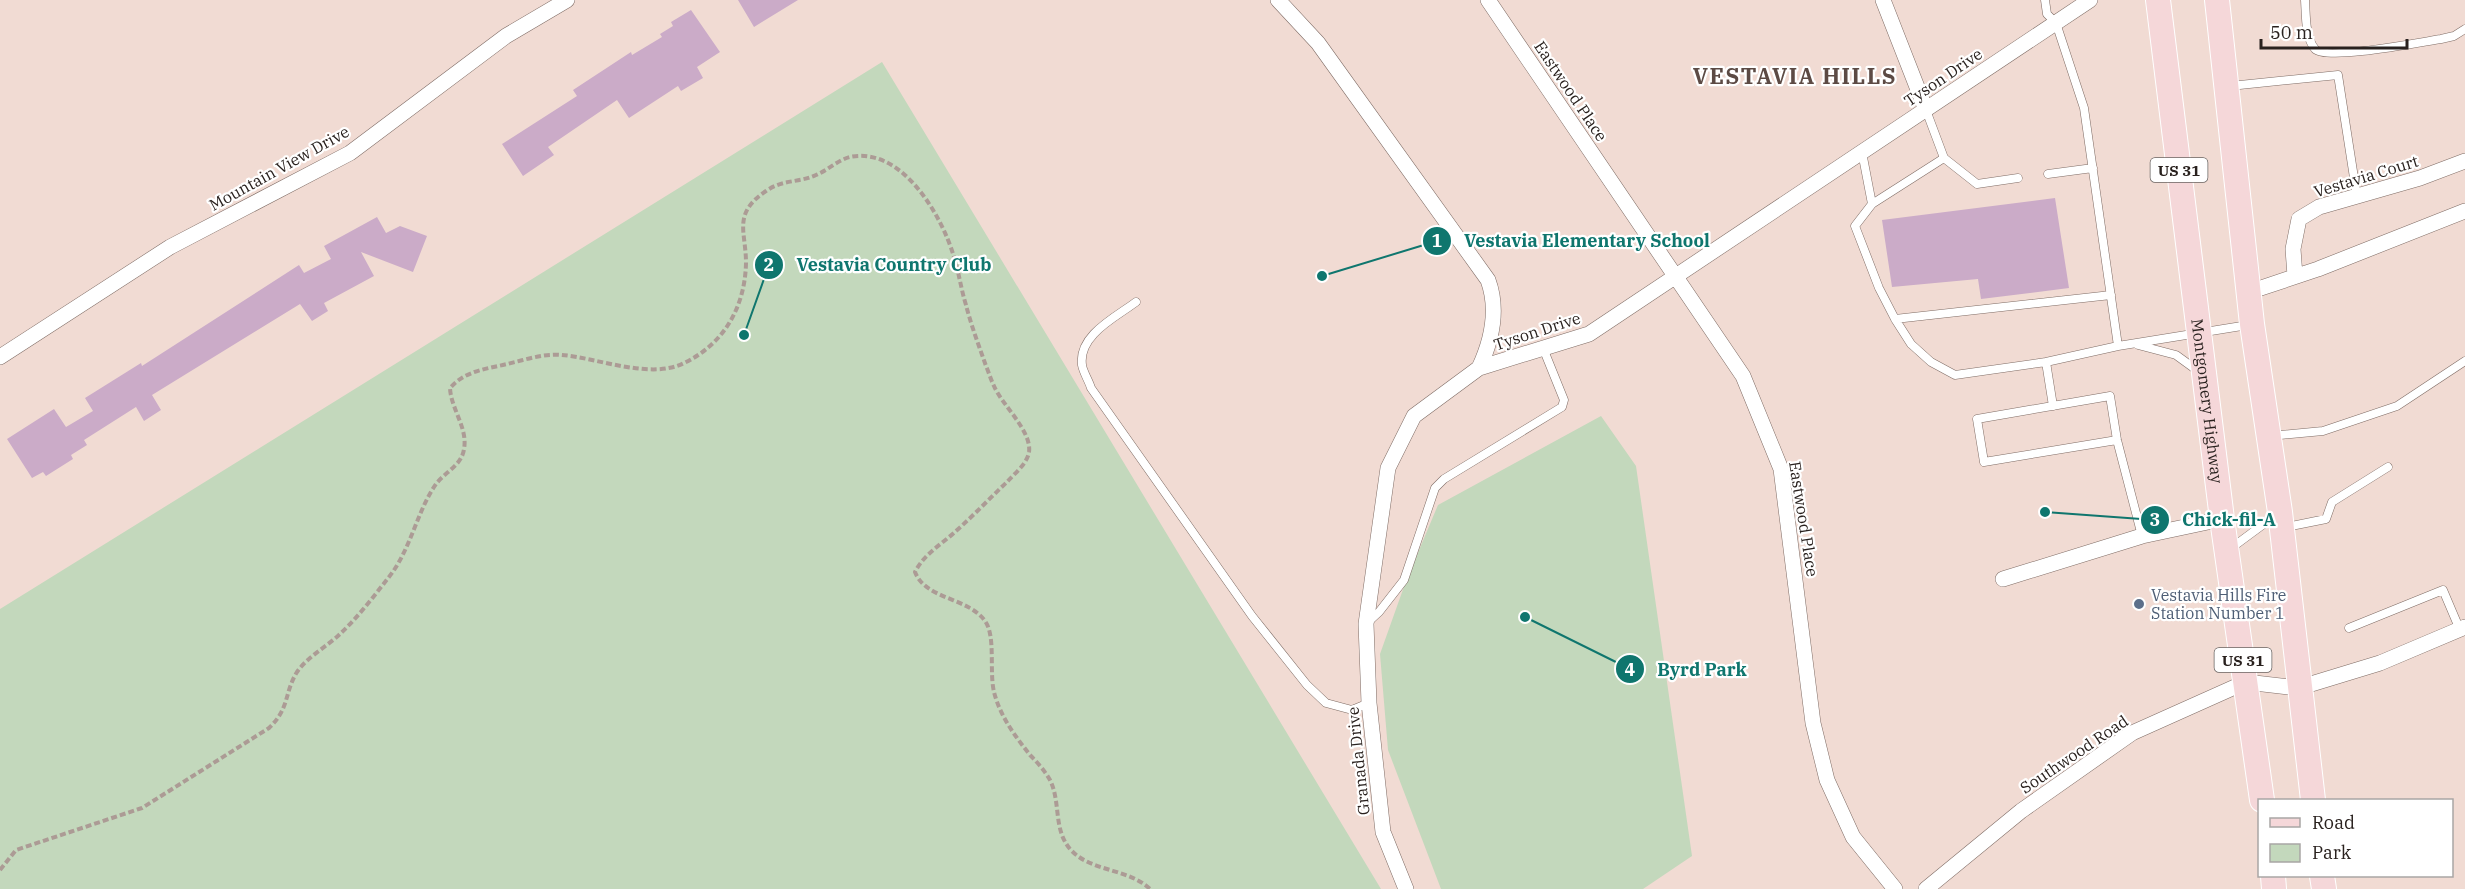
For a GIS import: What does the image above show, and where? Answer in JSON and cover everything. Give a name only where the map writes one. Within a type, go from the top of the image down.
[{"type":"main road","name":"Montgomery Highway","points":[[2158,0],[2222,519],[2247,682],[2262,799]]},
{"type":"main road","name":"US 31","points":[[2217,0],[2252,324],[2281,520],[2298,688],[2313,799]]},
{"type":"street","name":"Mountain View Drive","points":[[0,357],[170,247],[350,153],[506,36],[567,0]]},
{"type":"street","points":[[1278,0],[1318,43],[1481,268],[1493,292],[1494,308],[1489,343],[1479,368]]},
{"type":"street","name":"Eastwood Place","points":[[1488,0],[1743,376],[1781,469],[1813,723],[1827,780],[1853,837],[1895,889]]},
{"type":"street","points":[[1883,0],[1926,110]]},
{"type":"street","name":"Tyson Drive","points":[[1366,624],[1388,468],[1414,416],[1479,368],[1589,334],[2090,0]]},
{"type":"street","name":"Vestavia Court","points":[[2295,276],[2293,249],[2299,219],[2319,207],[2420,178],[2465,161]]},
{"type":"street","points":[[2249,292],[2465,211]]},
{"type":"street","points":[[2004,579],[2142,536],[2222,519]]},
{"type":"street","name":"Granada Drive","points":[[1366,624],[1369,703],[1383,832],[1406,889]]},
{"type":"street","points":[[2247,682],[2298,688],[2380,663],[2462,629]]},
{"type":"street","name":"Southwood Road","points":[[1926,889],[2021,811],[2132,733],[2247,682]]},
{"type":"lane","points":[[2045,0],[2047,14],[2056,23],[2084,108],[2118,346]]},
{"type":"lane","points":[[2305,0],[2309,38],[2314,49],[2322,54],[2342,54],[2441,39],[2454,36],[2465,29]]},
{"type":"lane","points":[[2226,87],[2338,75],[2357,196]]},
{"type":"lane","points":[[1926,110],[1944,158],[1977,184],[2018,178]]},
{"type":"lane","points":[[1862,152],[1872,204]]},
{"type":"lane","points":[[1944,158],[1872,204],[1854,226],[1879,288],[1895,320],[1911,344],[1931,362],[1955,375],[2046,362],[2118,346],[2252,324]]},
{"type":"lane","points":[[2048,174],[2092,168]]},
{"type":"lane","points":[[1895,320],[2111,296]]},
{"type":"lane","points":[[1136,302],[1103,326],[1086,343],[1082,364],[1091,388],[1252,616],[1307,686],[1326,703],[1352,710],[1369,703]]},
{"type":"lane","points":[[2134,344],[2176,356],[2204,375]]},
{"type":"lane","points":[[1366,624],[1379,612],[1404,580],[1435,488],[1444,479],[1562,406],[1564,400],[1543,348]]},
{"type":"lane","points":[[2269,436],[2323,431],[2397,406],[2465,361]]},
{"type":"lane","points":[[2046,362],[2053,406]]},
{"type":"lane","points":[[2117,440],[1984,462],[1977,419],[2110,396],[2117,440],[2142,536]]},
{"type":"lane","points":[[2227,552],[2281,520],[2326,519],[2332,502],[2388,468]]},
{"type":"lane","points":[[2349,628],[2443,590],[2462,629]]},
{"type":"path","points":[[0,870],[16,850],[141,808],[269,728],[278,719],[285,709],[289,691],[297,673],[305,663],[343,631],[390,576],[408,547],[436,484],[461,457],[465,448],[463,429],[451,401],[450,388],[457,380],[475,371],[534,358],[560,355],[650,369],[670,369],[684,363],[718,339],[734,319],[740,304],[746,267],[742,231],[745,213],[753,203],[765,192],[783,182],[813,177],[850,157],[866,157],[885,162],[904,174],[933,208],[954,256],[972,325],[994,387],[1026,435],[1029,451],[1025,462],[974,515],[920,561],[915,572],[918,579],[925,585],[963,603],[985,621],[990,632],[990,674],[994,694],[1010,726],[1050,780],[1062,838],[1072,851],[1087,862],[1131,876],[1150,889]]},
{"type":"green space","points":[[882,62],[1381,889],[0,889],[0,609]]},
{"type":"green space","points":[[1601,416],[1636,466],[1692,856],[1643,889],[1441,889],[1388,750],[1380,654],[1406,581],[1438,505]]},
{"type":"building","points":[[738,0],[798,0],[754,27]]},
{"type":"building","points":[[691,10],[720,52],[697,67],[703,78],[681,91],[678,86],[629,118],[617,100],[548,147],[554,155],[523,176],[502,144],[577,96],[573,90],[631,52],[632,55],[662,37],[660,34],[673,26],[671,22]]},
{"type":"building","points":[[2055,198],[2069,288],[1981,299],[1978,279],[1892,287],[1882,220]]},
{"type":"building","points":[[377,217],[386,233],[400,226],[427,236],[413,272],[361,252],[374,276],[324,303],[328,311],[312,321],[300,304],[152,395],[161,410],[144,421],[136,407],[84,440],[87,445],[71,455],[73,459],[46,476],[43,472],[32,478],[7,439],[54,409],[66,427],[93,411],[85,398],[141,363],[142,366],[299,265],[304,273],[331,259],[324,246]]},
{"type":"place","name":"Vestavia Elementary School","points":[[1322,276]]},
{"type":"place","name":"Vestavia Country Club","points":[[744,335]]},
{"type":"place","name":"Chick-fil-A","points":[[2045,512]]},
{"type":"place","name":"Vestavia Hills Fire Station Number 1","points":[[2139,604]]},
{"type":"place","name":"Byrd Park","points":[[1525,617]]},
{"type":"district","name":"VESTAVIA HILLS","points":[[1795,75]]}]
